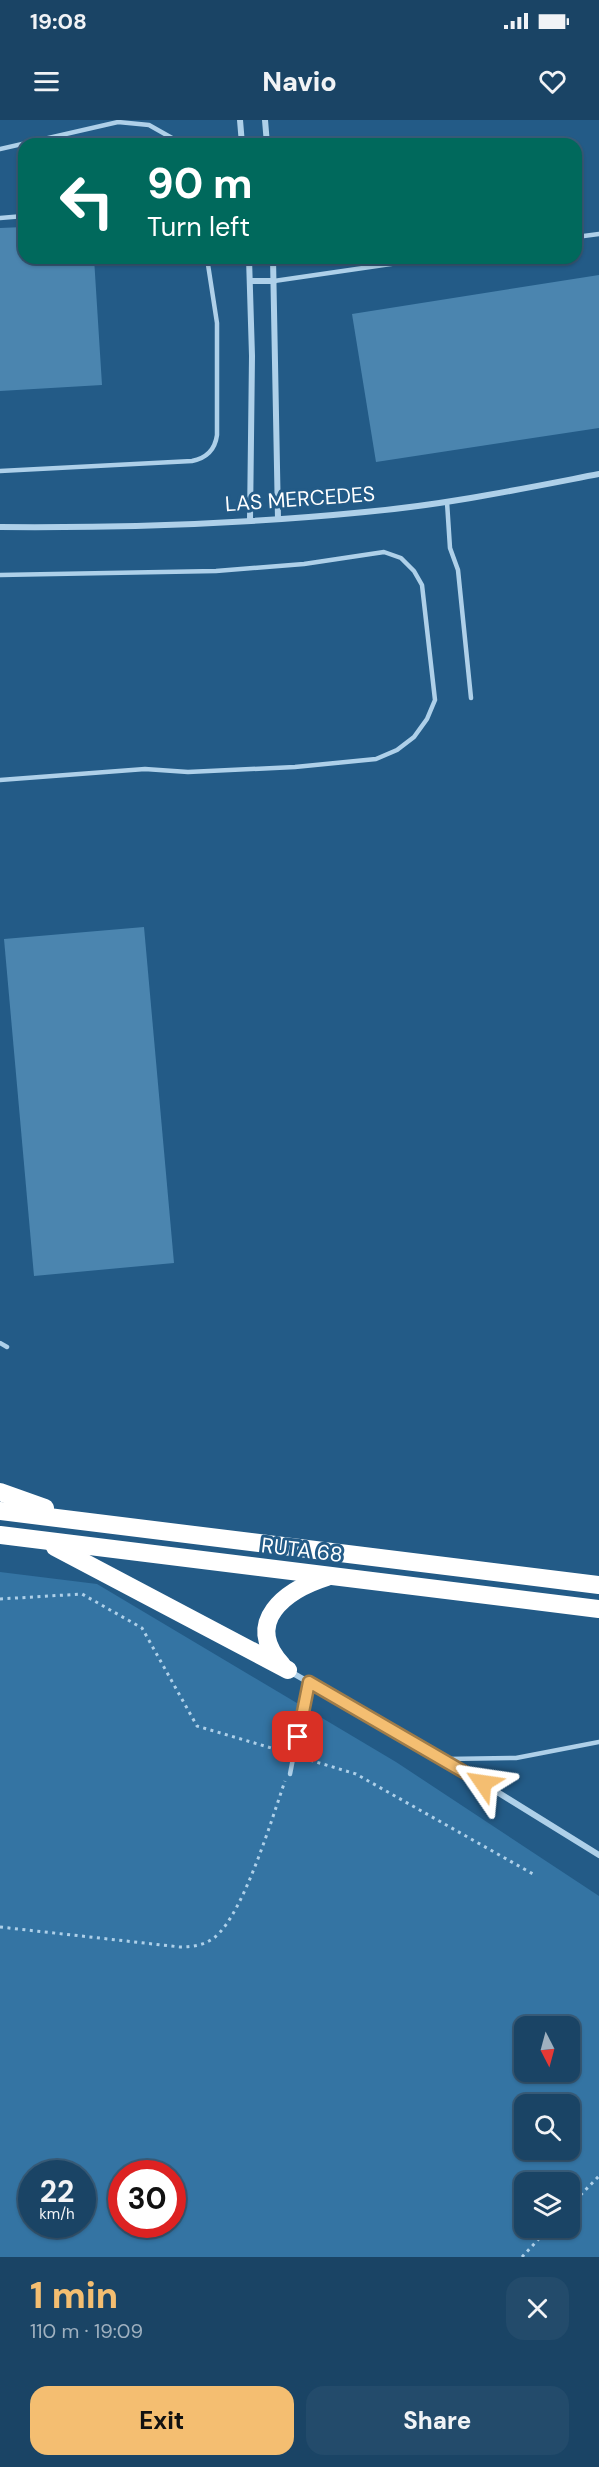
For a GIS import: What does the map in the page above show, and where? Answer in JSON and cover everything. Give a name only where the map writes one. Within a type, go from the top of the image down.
[{"type":"highway","points":[[0,1492],[84,1521]]},
{"type":"highway","name":"RUTA 68","points":[[0,1511],[599,1585]]},
{"type":"highway","name":"RUTA 68","points":[[0,1535],[599,1609]]},
{"type":"highway","points":[[43,1541],[288,1670]]},
{"type":"highway","points":[[288,1670],[270,1648],[267,1633],[270,1614],[281,1600],[332,1576]]},
{"type":"street","points":[[240,120],[242,138]]},
{"type":"street","points":[[266,120],[267,138]]},
{"type":"street","points":[[249,264],[250,520]]},
{"type":"street","points":[[273,264],[278,519]]},
{"type":"street","points":[[250,281],[274,281]]},
{"type":"street","name":"LAS MERCEDES","points":[[0,527],[83,528],[278,519],[366,512],[447,502],[599,474]]},
{"type":"street","points":[[288,1670],[444,1759],[599,1855]]},
{"type":"lane","points":[[48,138],[118,122],[149,125],[172,138]]},
{"type":"lane","points":[[0,149],[18,145]]},
{"type":"lane","points":[[0,218],[18,216]]},
{"type":"lane","points":[[582,236],[599,234]]},
{"type":"lane","points":[[0,471],[192,461],[199,460],[210,452],[217,435],[217,323],[208,264]]},
{"type":"lane","points":[[274,281],[391,264]]},
{"type":"lane","points":[[447,502],[450,548],[458,570],[471,698]]},
{"type":"lane","points":[[0,575],[216,571],[304,564],[384,552],[401,558],[414,571],[422,585],[435,699],[428,719],[414,737],[397,750],[376,759],[188,772],[145,769],[0,780]]},
{"type":"lane","points":[[0,1343],[7,1347]]},
{"type":"lane","points":[[290,1774],[309,1682]]},
{"type":"lane","points":[[444,1759],[516,1758],[599,1742]]},
{"type":"path","points":[[0,1599],[82,1594],[142,1628],[197,1725],[356,1774],[533,1874]]},
{"type":"path","points":[[0,1928],[180,1947],[207,1942],[220,1932],[242,1897],[294,1755]]},
{"type":"path","points":[[580,2196],[599,2176]]},
{"type":"path","points":[[522,2257],[540,2238]]},
{"type":"shaded area","points":[[0,1572],[97,1584],[396,1762],[599,1896],[599,2257],[0,2257]]},
{"type":"building","points":[[18,227],[18,264],[94,264],[102,385],[0,391],[0,228]]},
{"type":"building","points":[[599,275],[599,428],[376,462],[352,314]]},
{"type":"building","points":[[144,927],[174,1263],[34,1276],[4,939]]},
{"type":"route","points":[[298,1737],[309,1682],[483,1783]]}]
